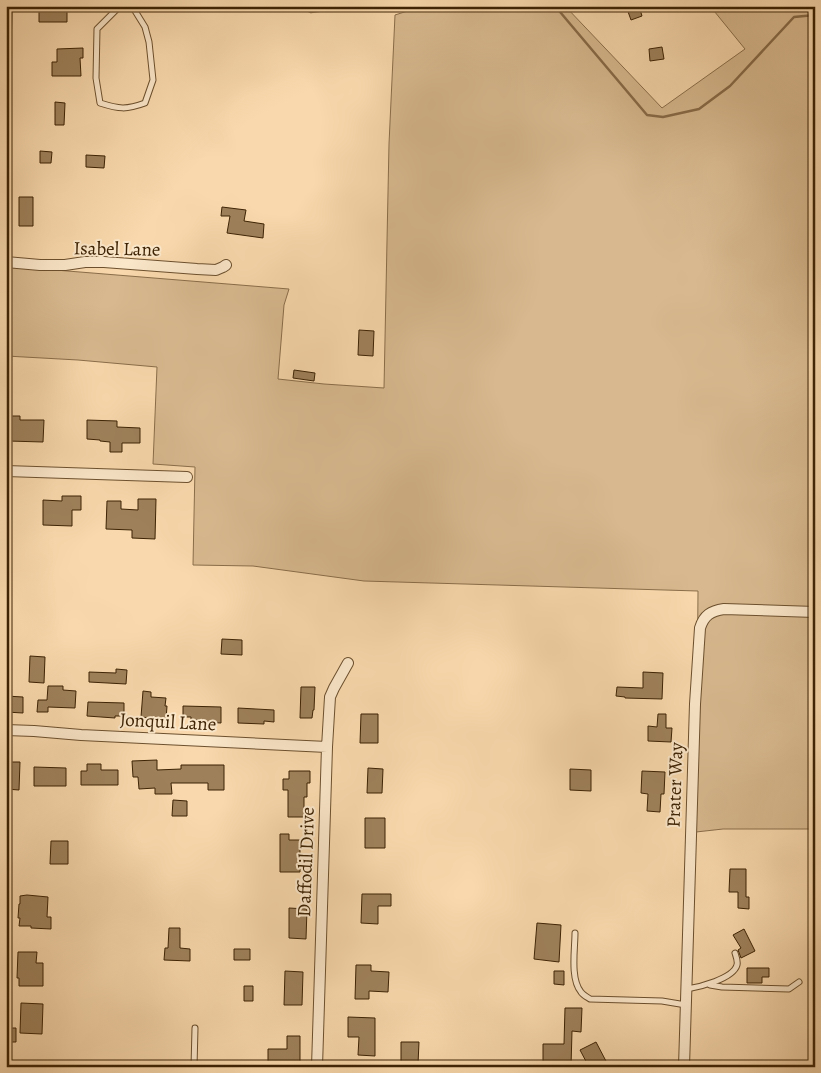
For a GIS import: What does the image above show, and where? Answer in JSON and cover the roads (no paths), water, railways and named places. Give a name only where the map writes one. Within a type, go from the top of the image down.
[{"type":"street","points":[[6,30],[7,6]]},
{"type":"street","name":"Isabel Lane","points":[[6,262],[40,265],[104,262],[216,270],[226,265]]},
{"type":"street","points":[[6,471],[187,476]]},
{"type":"street","name":"Prater Way","points":[[684,1067],[695,704],[699,635],[702,622],[707,614],[724,610],[815,612]]},
{"type":"street","name":"Daffodil Drive","points":[[317,1067],[330,697],[348,663]]},
{"type":"street","name":"Jonquil Lane","points":[[6,730],[327,747]]},
{"type":"lane","points":[[120,6],[97,29],[96,78],[100,103],[114,108],[131,108],[145,103],[153,80],[149,42],[145,27],[132,6]]},
{"type":"lane","points":[[575,933],[575,976],[577,985],[581,993],[590,999],[686,1005]]},
{"type":"lane","points":[[686,990],[710,985],[725,976],[738,963],[735,952]]},
{"type":"lane","points":[[710,985],[789,989],[799,982]]},
{"type":"lane","points":[[194,1067],[195,1028]]},
{"type":"waterway","points":[[298,6],[311,12],[354,6]]},
{"type":"waterway","points":[[555,6],[647,115],[663,117],[699,109],[730,86],[794,17],[815,15]]}]
